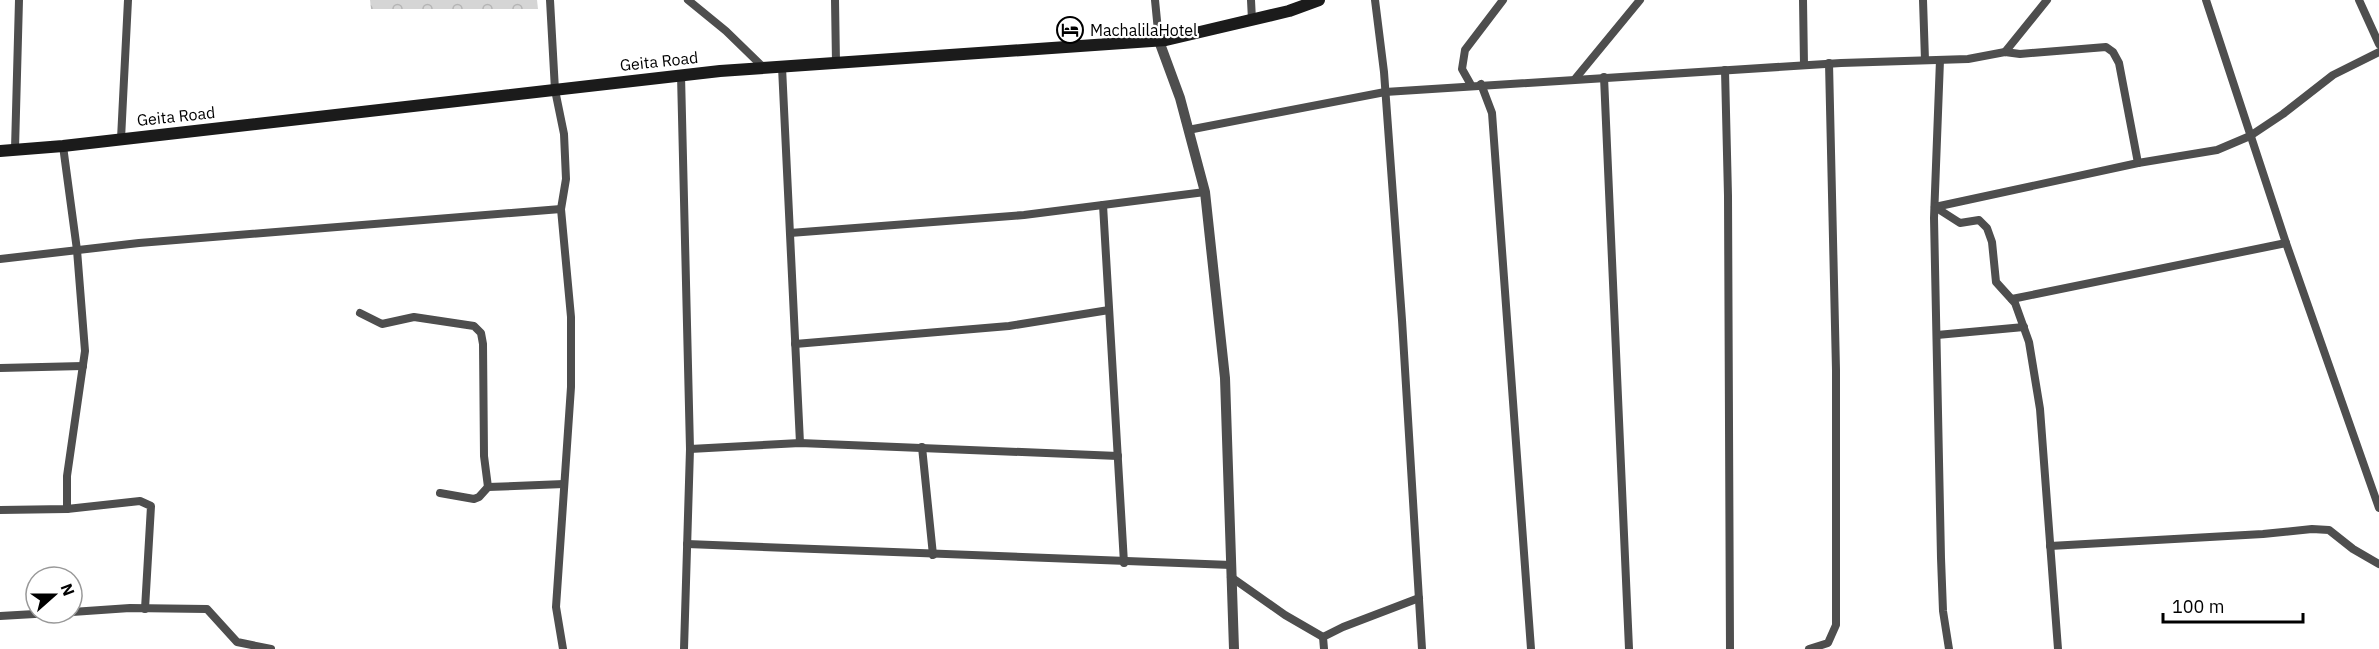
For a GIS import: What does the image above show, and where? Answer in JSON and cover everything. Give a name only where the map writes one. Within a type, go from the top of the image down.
[{"type":"main road","name":"Geita Road","points":[[0,151],[63,146],[681,75],[1159,40],[1289,11],[1319,0]]},
{"type":"street","points":[[15,149],[19,0]]},
{"type":"street","points":[[121,139],[128,0]]},
{"type":"street","points":[[549,0],[555,90],[564,134],[566,179],[561,209],[571,317],[571,387],[556,607],[563,649]]},
{"type":"street","points":[[688,0],[726,31],[764,68]]},
{"type":"street","points":[[835,0],[836,63]]},
{"type":"street","points":[[1155,0],[1159,40],[1180,98],[1205,192],[1225,378],[1234,649]]},
{"type":"street","points":[[1251,0],[1252,20]]},
{"type":"street","points":[[1375,0],[1385,92],[1422,649]]},
{"type":"street","points":[[1471,85],[1462,69],[1465,50],[1503,0]]},
{"type":"street","points":[[1575,79],[1640,0]]},
{"type":"street","points":[[1803,0],[1804,65]]},
{"type":"street","points":[[1923,0],[1925,60]]},
{"type":"street","points":[[2005,52],[2047,0]]},
{"type":"street","points":[[2206,0],[2286,243],[2379,508]]},
{"type":"street","points":[[2359,0],[2379,44]]},
{"type":"street","points":[[1188,130],[1385,92],[1829,63],[1968,59],[2005,52],[2019,54],[2106,47],[2113,52],[2119,63],[2138,163]]},
{"type":"street","points":[[1935,207],[2138,163],[2217,150],[2250,136],[2283,114],[2333,75],[2379,52]]},
{"type":"street","points":[[1940,60],[1935,207],[1940,556],[1943,611],[1949,649]]},
{"type":"street","points":[[1809,649],[1828,643],[1836,626],[1836,370],[1829,63]]},
{"type":"street","points":[[782,67],[800,443]]},
{"type":"street","points":[[1725,70],[1728,196],[1730,649]]},
{"type":"street","points":[[681,75],[690,449],[684,649]]},
{"type":"street","points":[[1604,77],[1629,649]]},
{"type":"street","points":[[1481,84],[1492,113],[1532,649]]},
{"type":"street","points":[[63,146],[77,250],[86,351],[67,476],[67,508]]},
{"type":"street","points":[[790,233],[1024,215],[1205,192]]},
{"type":"street","points":[[1103,205],[1124,562]]},
{"type":"street","points":[[1935,207],[1960,222],[1979,220],[1987,228],[1992,242],[1996,282],[2015,303],[2029,342],[2040,409],[2058,649]]},
{"type":"street","points":[[0,259],[151,242],[561,209]]},
{"type":"street","points":[[2012,299],[2286,243]]},
{"type":"street","points":[[795,344],[1009,326],[1109,310]]},
{"type":"street","points":[[360,314],[381,324],[414,317],[474,326],[481,333],[484,456],[488,487]]},
{"type":"street","points":[[1937,335],[2024,327]]},
{"type":"street","points":[[0,368],[83,366]]},
{"type":"street","points":[[690,449],[800,443],[1118,456]]},
{"type":"street","points":[[922,447],[933,555]]},
{"type":"street","points":[[440,493],[474,499],[488,487],[564,484]]},
{"type":"street","points":[[0,510],[67,508],[140,501],[151,506],[146,609]]},
{"type":"street","points":[[2050,546],[2263,534],[2312,529],[2329,530],[2353,549],[2379,564]]},
{"type":"street","points":[[687,544],[1124,562],[1231,571],[1285,615],[1323,637]]},
{"type":"street","points":[[1323,637],[1342,627],[1419,598]]},
{"type":"street","points":[[84,612],[207,609],[236,645],[271,649]]},
{"type":"street","points":[[0,616],[24,615]]},
{"type":"street","points":[[1323,637],[1324,649]]},
{"type":"green space","points":[[370,0],[537,0],[538,9],[371,9]]},
{"type":"place","name":"MachalilaHotel","points":[[1070,30]]}]
